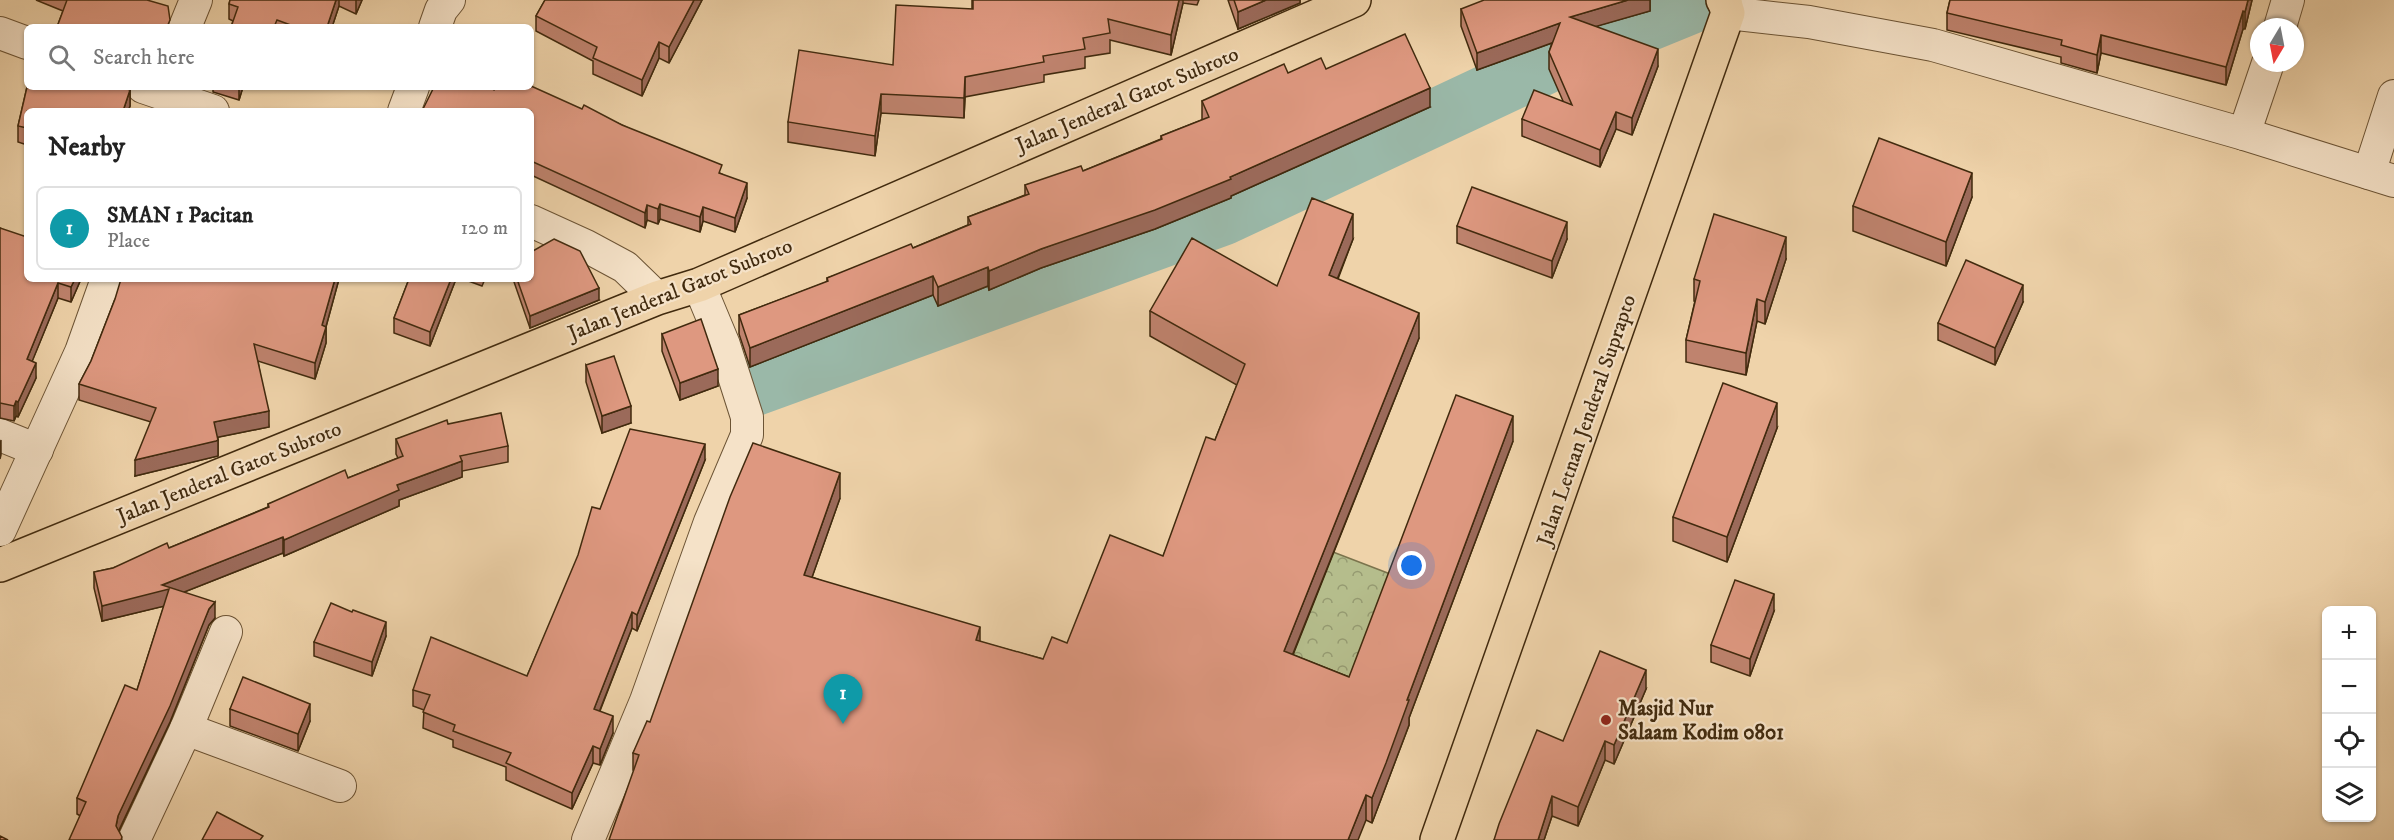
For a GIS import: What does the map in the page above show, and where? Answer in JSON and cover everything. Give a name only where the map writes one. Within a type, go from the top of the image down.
[{"type":"main road","name":"Jalan Jenderal Gatot Subroto","points":[[0,565],[657,298],[699,285],[1315,10],[1353,0]]},
{"type":"main road","name":"Jalan Letnan Jenderal Suprapto","points":[[1437,840],[1725,3]]},
{"type":"street","points":[[186,24],[196,0]]},
{"type":"street","points":[[436,24],[441,10],[449,0]]},
{"type":"street","points":[[2283,18],[2288,0]]},
{"type":"street","points":[[1725,3],[1809,22],[1933,45],[2244,134],[2381,177],[2394,96]]},
{"type":"street","points":[[0,33],[24,42]]},
{"type":"street","points":[[2244,134],[2265,72]]},
{"type":"street","points":[[405,108],[412,90]]},
{"type":"street","points":[[153,94],[202,108]]},
{"type":"street","points":[[534,222],[625,267],[657,298]]},
{"type":"street","points":[[0,530],[81,352],[105,282]]},
{"type":"street","points":[[588,840],[646,701],[710,522],[747,435],[747,417],[724,345],[699,285]]},
{"type":"street","points":[[0,435],[38,450]]},
{"type":"street","points":[[134,840],[186,729],[226,632]]},
{"type":"street","points":[[186,729],[340,786]]},
{"type":"green space","points":[[1333,552],[1398,577],[1354,691],[1288,666]]},
{"type":"building","points":[[67,0],[147,0],[168,6],[170,20],[168,24],[58,24]]},
{"type":"building","points":[[230,0],[336,0],[328,24],[288,24],[277,20],[275,24],[232,24],[238,7],[229,4]]},
{"type":"building","points":[[545,0],[694,0],[669,47],[659,42],[642,80],[593,58],[597,47],[536,16]]},
{"type":"building","points":[[973,0],[1179,0],[1171,35],[1108,19],[1110,33],[1083,38],[1085,49],[1043,56],[1044,62],[965,77],[964,98],[881,94],[875,136],[788,122],[799,50],[893,65],[896,5],[973,9]]},
{"type":"building","points":[[1234,0],[1266,0],[1238,12]]},
{"type":"building","points":[[1484,0],[1628,0],[1570,17],[1658,49],[1632,118],[1616,112],[1600,150],[1522,119],[1534,90],[1572,105],[1549,52],[1560,23],[1477,53],[1461,9]]},
{"type":"building","points":[[1950,0],[2248,0],[2226,67],[2101,35],[2097,55],[2061,45],[2062,40],[1947,13]]},
{"type":"building","points":[[1405,34],[1430,88],[1230,177],[1231,179],[1155,210],[1041,249],[989,271],[988,267],[938,287],[933,276],[750,348],[739,315],[828,281],[827,278],[911,244],[913,248],[971,224],[968,217],[1029,194],[1025,185],[1081,166],[1083,171],[1162,139],[1161,136],[1209,117],[1202,101],[1284,64],[1288,73],[1321,58],[1326,69]]},
{"type":"building","points":[[534,87],[582,109],[584,105],[622,125],[722,165],[719,173],[747,183],[735,218],[703,207],[700,217],[660,204],[658,209],[647,205],[645,213],[534,162],[534,108],[424,108],[432,90],[534,90]]},
{"type":"building","points":[[26,90],[130,90],[124,108],[24,108],[24,127],[18,126]]},
{"type":"building","points":[[1879,138],[1972,173],[1946,242],[1853,206]]},
{"type":"building","points":[[1472,187],[1567,222],[1552,261],[1457,226]]},
{"type":"building","points":[[1312,198],[1353,214],[1329,275],[1419,313],[1284,651],[1349,677],[1456,395],[1513,416],[1407,700],[1409,700],[1386,763],[1372,798],[1366,795],[1348,840],[609,840],[639,755],[633,753],[647,721],[650,722],[730,497],[753,443],[840,473],[804,575],[980,627],[976,640],[1043,659],[1052,637],[1067,643],[1110,535],[1163,556],[1206,437],[1215,440],[1245,364],[1150,311],[1192,238],[1277,286]]},
{"type":"building","points":[[1714,214],[1786,237],[1765,302],[1757,299],[1746,353],[1686,340],[1700,281],[1694,279]]},
{"type":"building","points":[[0,228],[24,236],[24,282],[74,282],[71,287],[58,283],[27,359],[36,363],[18,402],[16,401],[14,406],[0,403]]},
{"type":"building","points":[[554,239],[580,251],[599,288],[530,316],[518,282],[534,282],[534,250]]},
{"type":"building","points":[[1966,260],[2023,285],[1995,348],[1938,323]]},
{"type":"building","points":[[120,282],[334,282],[322,325],[326,327],[315,363],[254,344],[269,411],[214,422],[218,440],[216,441],[135,460],[156,408],[79,384],[91,361]]},
{"type":"building","points":[[408,282],[450,282],[430,332],[394,318]]},
{"type":"building","points":[[701,319],[718,369],[680,383],[662,334]]},
{"type":"building","points":[[614,356],[631,406],[602,416],[586,365]]},
{"type":"building","points":[[1723,383],[1777,403],[1727,537],[1673,517]]},
{"type":"building","points":[[501,413],[508,446],[460,456],[462,461],[397,485],[399,490],[284,540],[283,537],[162,585],[215,602],[209,609],[170,706],[118,816],[116,826],[122,837],[121,840],[69,840],[86,802],[77,798],[125,685],[137,690],[169,589],[102,606],[94,572],[113,568],[167,543],[169,548],[269,507],[268,504],[345,470],[348,478],[403,456],[396,439],[447,420],[448,424]]},
{"type":"building","points":[[630,429],[705,444],[637,615],[632,612],[594,709],[613,716],[600,749],[593,746],[572,793],[506,763],[511,753],[453,731],[455,725],[423,712],[430,695],[413,690],[431,637],[527,676],[578,555],[592,507],[600,509]]},
{"type":"building","points":[[1735,580],[1774,594],[1750,659],[1711,645]]},
{"type":"building","points":[[331,603],[386,622],[372,662],[314,642]]},
{"type":"building","points":[[1600,651],[1646,670],[1614,745],[1605,741],[1578,807],[1552,796],[1538,840],[1494,840],[1537,730],[1563,741]]},
{"type":"building","points":[[243,677],[310,704],[298,734],[230,709]]},
{"type":"building","points":[[217,812],[263,836],[260,840],[202,840]]},
{"type":"waterway","points":[[751,389],[1223,217],[1562,58],[1704,0]]},
{"type":"place","name":"Masjid Nur Salaam Kodim 0801","points":[[1606,720]]},
{"type":"place","name":"SMAN 1 Pacitan","points":[[843,724]]}]
